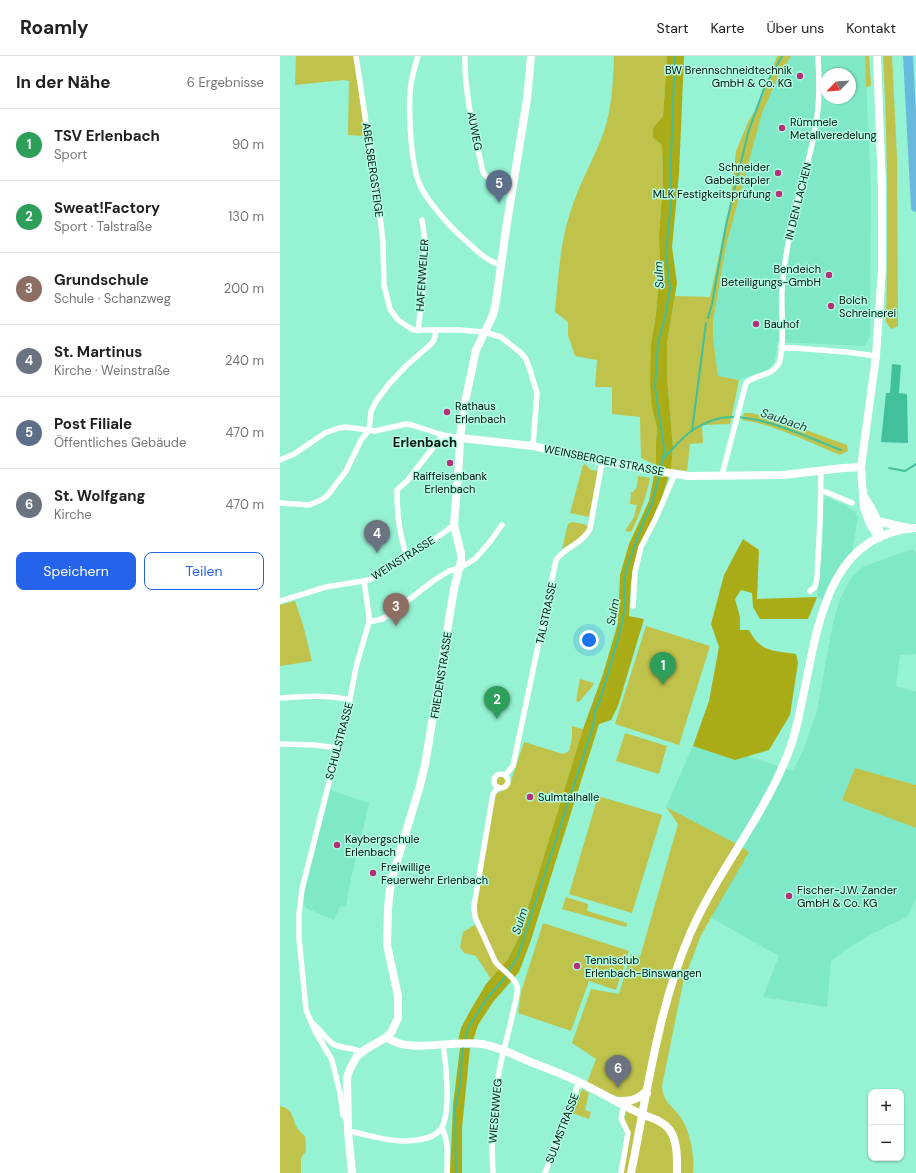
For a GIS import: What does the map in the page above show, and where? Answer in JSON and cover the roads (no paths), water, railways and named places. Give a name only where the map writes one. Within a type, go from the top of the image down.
[{"type":"highway","points":[[908,56],[916,207]]},
{"type":"street","name":"ABELSBERGSTEIGE","points":[[356,56],[380,216],[383,243],[384,285]]},
{"type":"street","points":[[418,56],[411,83],[410,100],[412,150],[417,180],[430,200],[458,234],[495,264],[501,265]]},
{"type":"street","name":"AUWEG","points":[[464,56],[464,74],[483,172],[488,179],[514,183]]},
{"type":"street","name":"FRIEDENSTRASSE","points":[[387,1036],[396,1025],[399,1010],[398,996],[387,945],[388,908],[392,881],[420,789],[428,753],[454,589],[460,568],[461,554],[454,525],[460,438],[464,407],[476,350],[494,310],[499,284],[527,99],[531,56]]},
{"type":"street","name":"IN DEN LACHEN","points":[[722,475],[746,384],[749,380],[770,372],[779,362],[781,347],[782,295],[787,246],[814,138],[817,118],[819,85],[818,56]]},
{"type":"street","points":[[877,56],[881,130],[882,269],[876,356],[861,468],[864,508],[870,524],[879,538]]},
{"type":"street","name":"HAFENWEILER","points":[[418,331],[426,250],[422,220]]},
{"type":"street","name":"HAFENWEILER","points":[[384,285],[386,298],[393,314],[404,325],[413,330],[459,330],[484,332],[501,338],[514,347],[526,359],[537,393],[533,446]]},
{"type":"street","points":[[280,503],[309,505],[327,496],[346,471],[361,440],[369,430],[372,407],[395,377],[431,344],[434,340],[436,331]]},
{"type":"street","points":[[781,347],[876,356]]},
{"type":"street","points":[[280,460],[294,454],[332,430],[346,427],[382,430],[406,424],[443,435],[460,438]]},
{"type":"street","points":[[407,557],[401,539],[398,519],[398,490],[407,481],[443,435]]},
{"type":"street","name":"WEINSBERGER STRASSE","points":[[460,438],[533,446],[602,462],[688,476],[783,475],[843,468],[861,468]]},
{"type":"street","name":"TALSTRASSE","points":[[505,775],[513,766],[556,560],[564,551],[586,536],[590,529],[602,462]]},
{"type":"street","points":[[810,591],[815,587],[817,578],[821,471]]},
{"type":"street","points":[[633,606],[636,572],[641,547],[655,520],[672,474]]},
{"type":"street","points":[[821,490],[852,503]]},
{"type":"street","points":[[863,495],[873,511],[880,529],[879,538]]},
{"type":"street","points":[[877,521],[912,528]]},
{"type":"street","name":"WEINSTRASSE","points":[[280,601],[342,584],[364,581],[427,545],[454,525]]},
{"type":"street","points":[[369,622],[382,619],[389,615],[433,581],[449,571],[460,568],[474,559],[489,543],[502,525]]},
{"type":"street","points":[[631,1173],[663,1017],[680,959],[691,933],[726,867],[768,799],[788,755],[797,730],[820,616],[831,589],[840,572],[863,548],[879,538],[912,528]]},
{"type":"street","name":"SCHULSTRASSE","points":[[348,1127],[343,1116],[340,1092],[332,1060],[310,1022],[306,1010],[299,938],[300,901],[350,700],[356,667],[369,622],[364,581]]},
{"type":"street","points":[[280,698],[325,696],[340,697],[350,700]]},
{"type":"street","points":[[280,744],[314,745],[338,748]]},
{"type":"street","name":"TALSTRASSE","points":[[500,773],[505,775],[508,780],[506,786],[498,787],[494,782],[496,776],[500,773]]},
{"type":"street","name":"TALSTRASSE","points":[[498,787],[493,794],[474,906],[476,917],[499,967],[516,982],[517,993],[511,1023],[503,1050]]},
{"type":"street","points":[[310,1022],[333,1044],[361,1052]]},
{"type":"street","points":[[352,1173],[348,1127],[347,1077],[355,1060],[361,1052],[387,1036],[395,1042],[409,1046],[460,1043],[481,1044],[503,1050],[580,1082],[643,1115],[657,1119],[663,1123],[671,1133],[676,1149],[677,1173]]},
{"type":"street","points":[[443,1044],[447,1076],[446,1107],[442,1128],[446,1135],[447,1143],[447,1173]]},
{"type":"street","name":"WIESENWEG","points":[[493,1173],[491,1147],[492,1129],[497,1080],[503,1050]]},
{"type":"street","name":"SULMSTRASSE","points":[[545,1173],[580,1082]]},
{"type":"street","points":[[615,1100],[633,1101],[644,1093],[647,1094]]},
{"type":"street","points":[[621,1173],[628,1133],[621,1118],[624,1105]]},
{"type":"street","points":[[348,1127],[401,1141],[419,1139],[442,1128]]},
{"type":"waterway","name":"Sulm","points":[[660,470],[664,447],[655,387],[658,343],[665,317],[670,288],[666,252],[671,202],[671,157],[675,56]]},
{"type":"waterway","points":[[708,318],[712,304],[726,225],[748,133],[765,86],[782,56]]},
{"type":"waterway","points":[[692,431],[706,323]]},
{"type":"waterway","name":"Saubach","points":[[662,460],[685,436],[696,428],[717,419],[735,417],[766,422],[841,450]]},
{"type":"waterway","name":"Saubach","points":[[889,468],[905,471],[916,464]]},
{"type":"waterway","name":"Sulm","points":[[465,1041],[468,1028],[487,998],[503,980],[518,956],[593,726],[595,711],[600,700],[620,632],[625,608],[624,586],[626,570],[644,520],[651,506],[660,474]]},
{"type":"waterway","name":"Sulm","points":[[456,1173],[455,1109],[460,1085],[464,1045]]},
{"type":"place","name":"BW Brennschneidtechnik GmbH & Co. KG","points":[[800,76]]},
{"type":"place","name":"Rümmele Metallveredelung","points":[[782,128]]},
{"type":"place","name":"Schneider Gabelstapler","points":[[778,173]]},
{"type":"place","name":"MLK Festigkeitsprüfung","points":[[779,194]]},
{"type":"place","name":"Post Filiale","points":[[499,203]]},
{"type":"place","name":"Bendeich Beteiligungs-GmbH","points":[[829,275]]},
{"type":"place","name":"Bolch Schreinerei","points":[[831,306]]},
{"type":"place","name":"Bauhof","points":[[756,324]]},
{"type":"place","name":"Rathaus Erlenbach","points":[[447,412]]},
{"type":"place","name":"Raiffeisenbank Erlenbach","points":[[450,463]]},
{"type":"place","name":"St. Martinus","points":[[377,553]]},
{"type":"place","name":"Grundschule","points":[[396,626]]},
{"type":"place","name":"TSV Erlenbach","points":[[663,685]]},
{"type":"place","name":"Sweat!Factory","points":[[497,719]]},
{"type":"place","name":"Sulmtalhalle","points":[[530,797]]},
{"type":"place","name":"Kaybergschule Erlenbach","points":[[337,845]]},
{"type":"place","name":"Freiwillige Feuerwehr Erlenbach","points":[[373,873]]},
{"type":"place","name":"Fischer-J.W. Zander GmbH & Co. KG","points":[[789,896]]},
{"type":"place","name":"Tennisclub Erlenbach-Binswangen","points":[[577,966]]},
{"type":"place","name":"St. Wolfgang","points":[[618,1088]]},
{"type":"district","name":"Erlenbach","points":[[425,442]]}]
